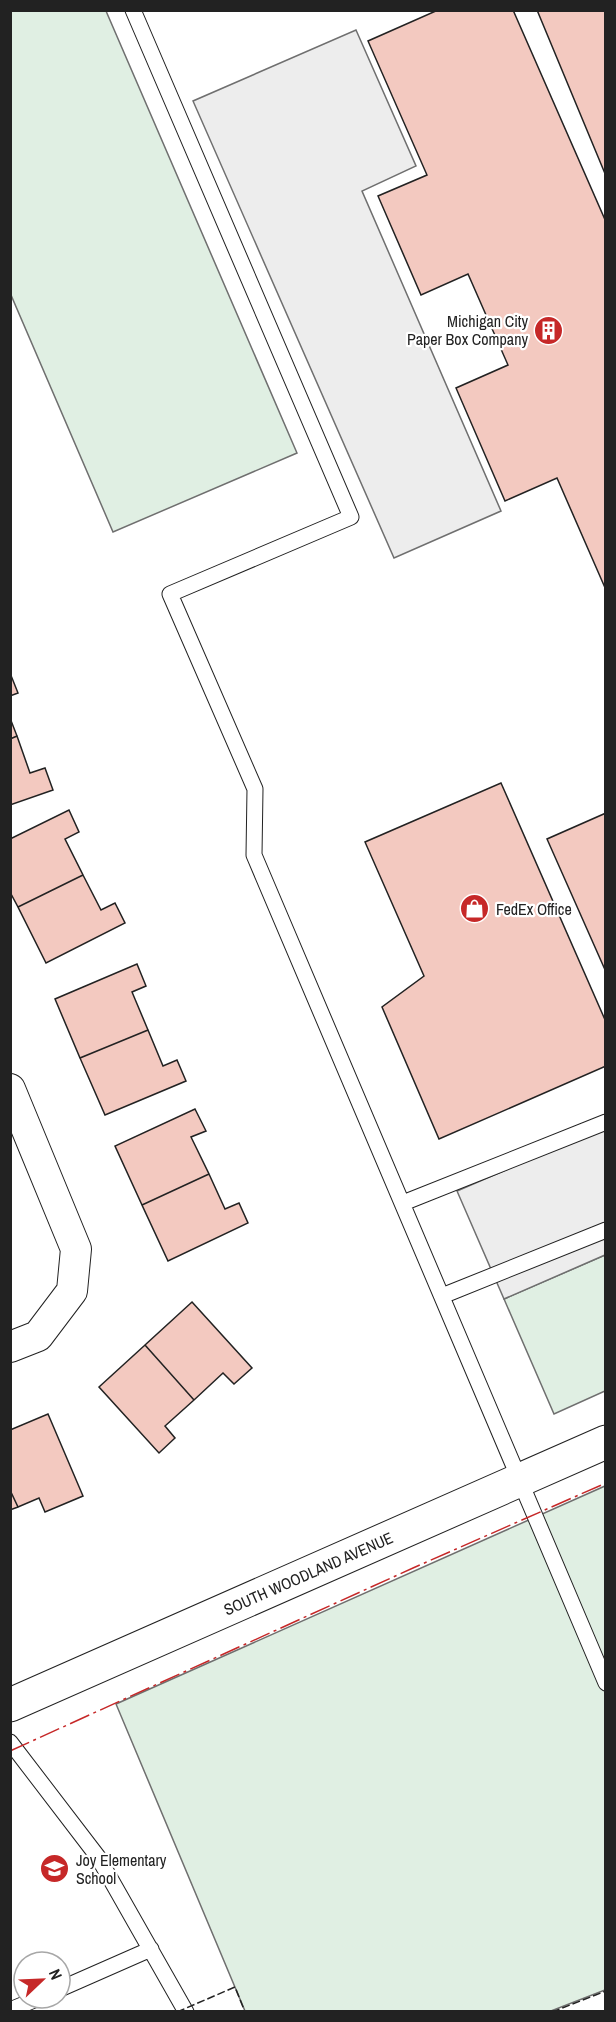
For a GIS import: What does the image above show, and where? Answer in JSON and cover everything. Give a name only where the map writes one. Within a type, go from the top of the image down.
[{"type":"street","points":[[10,1089],[76,1249],[72,1291],[38,1336],[10,1347]]},
{"type":"street","name":"SOUTH WOODLAND AVENUE","points":[[10,1705],[606,1442]]},
{"type":"lane","points":[[133,10],[351,517],[170,594],[255,789],[254,855],[606,1683]]},
{"type":"lane","points":[[403,1203],[606,1122]]},
{"type":"lane","points":[[442,1296],[606,1230]]},
{"type":"lane","points":[[10,1742],[98,1857],[186,2012]]},
{"type":"lane","points":[[72,1984],[150,1949]]},
{"type":"green space","points":[[10,11],[106,11],[297,453],[113,532],[11,295]]},
{"type":"green space","points":[[605,1255],[605,1391],[554,1414],[504,1299]]},
{"type":"green space","points":[[605,1486],[605,1990],[551,2011],[245,2011],[116,1704]]},
{"type":"shaded area","points":[[356,30],[416,166],[362,191],[501,511],[394,558],[193,101]]},
{"type":"shaded area","points":[[605,1127],[605,1255],[504,1299],[457,1191]]},
{"type":"building","name":"Michigan City Paper Box Company","points":[[438,10],[513,10],[606,222],[606,590],[557,478],[505,501],[456,388],[508,365],[468,274],[421,295],[378,196],[427,175],[368,41]]},
{"type":"building","points":[[537,10],[606,10],[606,176]]},
{"type":"building","points":[[10,673],[18,693],[10,696]]},
{"type":"building","points":[[10,718],[17,736],[10,739]]},
{"type":"building","points":[[17,736],[30,773],[45,768],[53,790],[10,805],[10,739]]},
{"type":"building","name":"FedEx Office","points":[[501,783],[606,1022],[606,1066],[439,1139],[382,1007],[424,976],[365,842]]},
{"type":"building","points":[[69,810],[79,832],[65,839],[83,875],[18,907],[10,892],[10,839]]},
{"type":"building","points":[[606,813],[606,972],[547,839]]},
{"type":"building","points":[[83,875],[101,910],[115,903],[125,923],[46,963],[18,907]]},
{"type":"building","points":[[137,964],[146,986],[132,992],[148,1030],[80,1058],[55,999]]},
{"type":"building","points":[[148,1030],[163,1066],[177,1060],[186,1081],[105,1115],[80,1058]]},
{"type":"building","points":[[195,1109],[206,1131],[191,1137],[209,1174],[142,1205],[115,1146]]},
{"type":"building","points":[[209,1174],[225,1209],[239,1203],[248,1223],[168,1261],[142,1205]]},
{"type":"building","points":[[192,1302],[252,1368],[234,1384],[223,1373],[194,1400],[145,1345]]},
{"type":"building","points":[[145,1345],[194,1400],[165,1426],[175,1438],[159,1453],[99,1387]]},
{"type":"building","points":[[48,1414],[83,1496],[45,1512],[39,1498],[18,1507],[10,1490],[10,1430]]},
{"type":"building","points":[[10,1490],[18,1507],[10,1510]]},
{"type":"fence","points":[[177,2012],[235,1987],[245,2012]]},
{"type":"fence","points":[[552,2012],[606,1991]]},
{"type":"power","points":[[10,1751],[606,1483]]},
{"type":"place","name":"Michigan City Paper Box Company","points":[[549,330]]},
{"type":"place","name":"FedEx Office","points":[[475,909]]},
{"type":"place","name":"Joy Elementary School","points":[[55,1869]]}]
